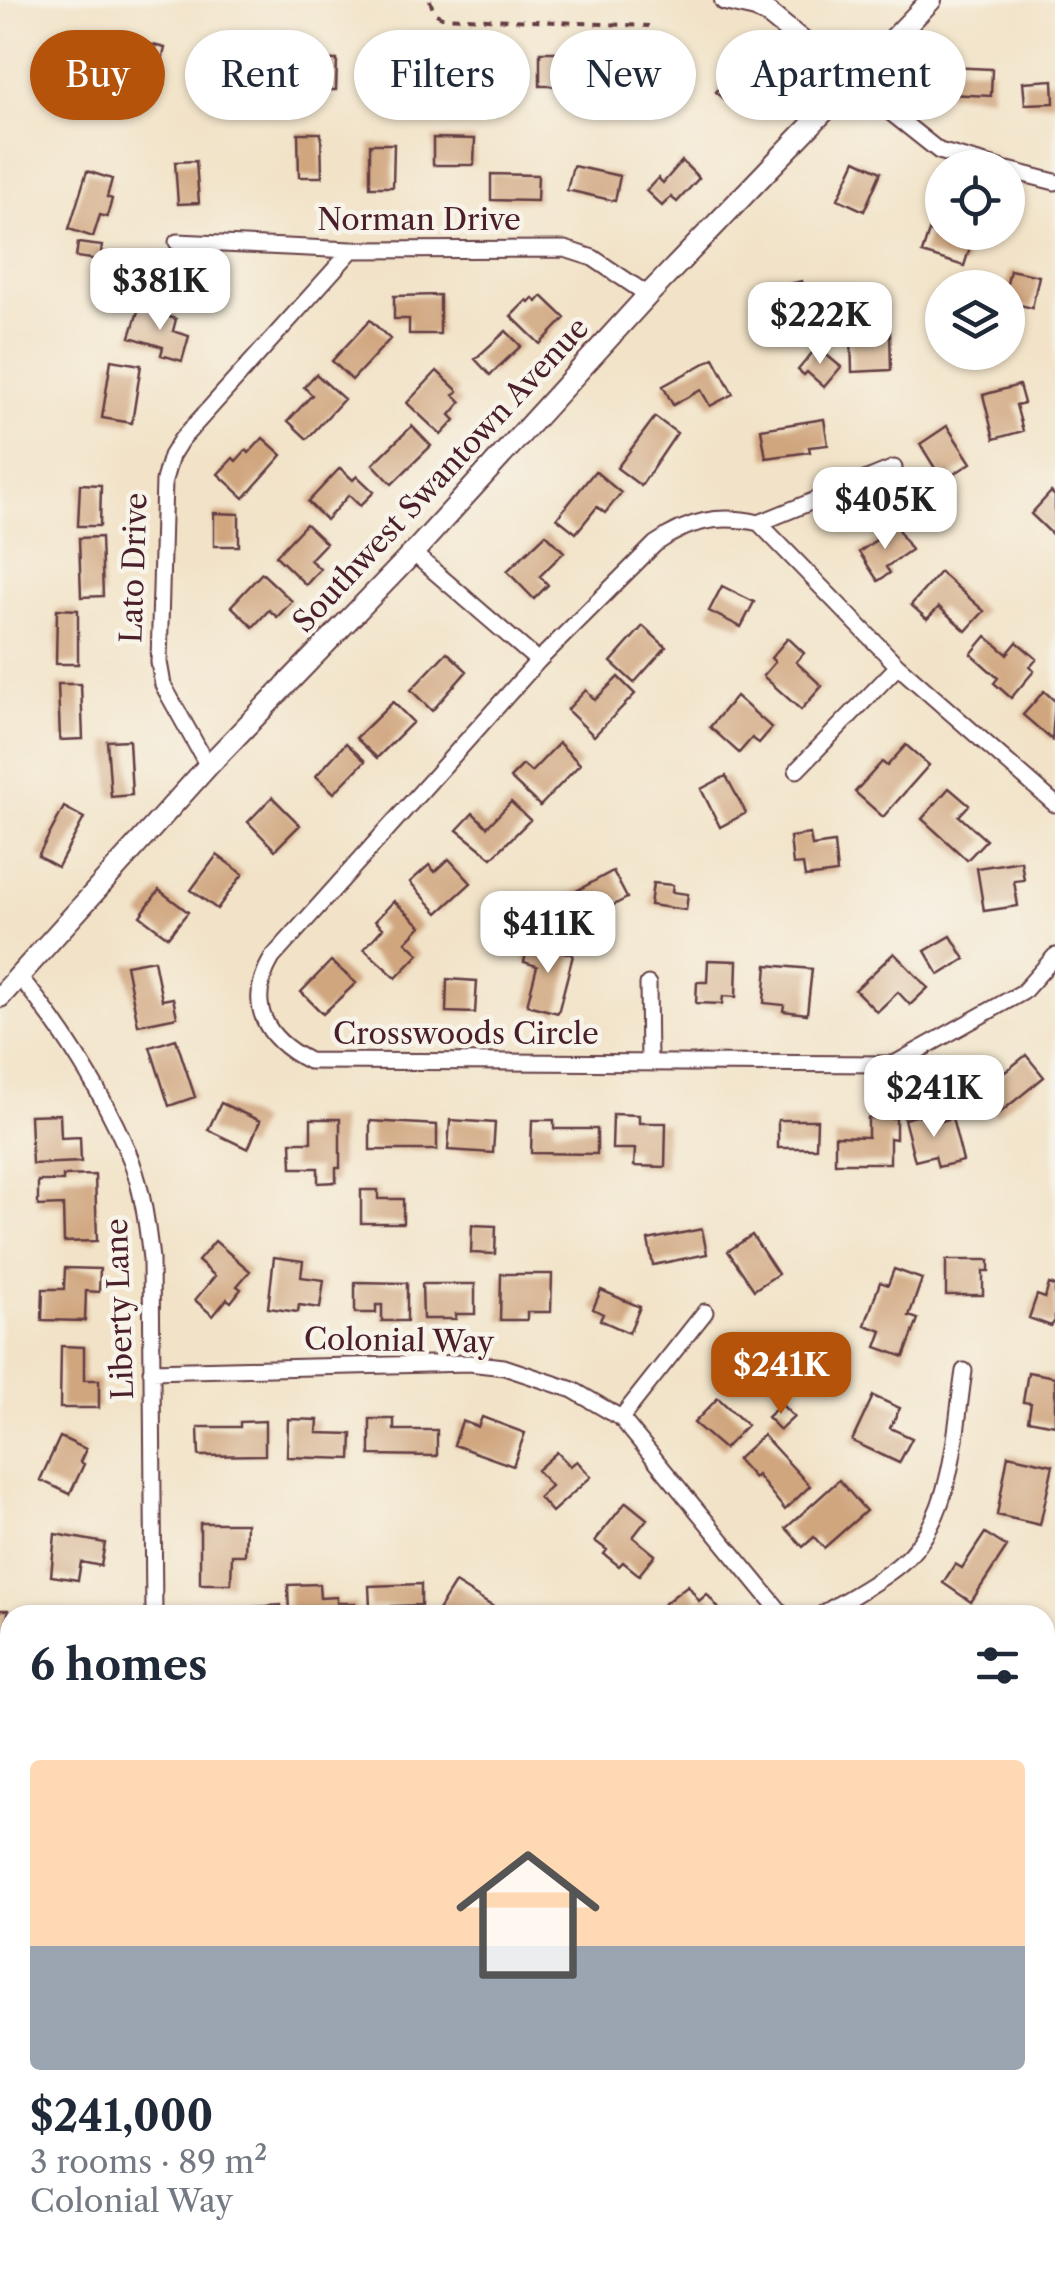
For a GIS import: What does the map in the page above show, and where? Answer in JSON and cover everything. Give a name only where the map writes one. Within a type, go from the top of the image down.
[{"type":"street","points":[[724,0],[756,7],[788,30]]},
{"type":"street","name":"Southwest Swantown Avenue","points":[[901,30],[931,0]]},
{"type":"street","name":"Southwest Swantown Avenue","points":[[0,997],[208,766],[413,553],[814,120]]},
{"type":"street","points":[[899,120],[937,150]]},
{"type":"street","points":[[1025,174],[1055,182]]},
{"type":"street","name":"Norman Drive","points":[[177,242],[352,250],[565,249],[593,258],[648,295]]},
{"type":"street","name":"Lato Drive","points":[[208,766],[163,684],[161,673],[164,480],[181,440],[352,250]]},
{"type":"street","points":[[894,468],[759,523],[898,666],[1055,804]]},
{"type":"street","name":"Crosswoods Circle","points":[[759,523],[730,517],[676,529],[655,544],[538,661],[272,958],[261,977],[259,1011],[276,1038],[309,1061],[894,1064],[1023,992],[1055,956]]},
{"type":"street","points":[[413,553],[538,661]]},
{"type":"street","points":[[796,770],[898,666]]},
{"type":"street","name":"Liberty Lane","points":[[18,974],[50,1013],[107,1109],[132,1162],[146,1210],[151,1259],[154,1605]]},
{"type":"street","points":[[648,984],[649,1063]]},
{"type":"street","points":[[621,1418],[705,1312]]},
{"type":"street","name":"Colonial Way","points":[[151,1371],[468,1363],[504,1368],[573,1390],[621,1418],[775,1605]]},
{"type":"street","points":[[836,1605],[900,1564],[932,1528],[950,1468],[964,1371]]},
{"type":"path","points":[[430,0],[434,14],[442,17],[649,26]]},
{"type":"building","points":[[540,52],[550,52],[550,86],[540,86]]},
{"type":"building","points":[[334,60],[337,60],[334,90]]},
{"type":"building","points":[[966,68],[992,69],[991,96],[966,95]]},
{"type":"building","points":[[1053,80],[1054,103],[1025,104],[1023,82]]},
{"type":"building","points":[[298,133],[321,133],[322,177],[299,177]]},
{"type":"building","points":[[433,138],[475,139],[474,165],[433,165]]},
{"type":"building","points":[[370,144],[394,144],[393,187],[370,187]]},
{"type":"building","points":[[856,160],[881,172],[864,211],[838,199]]},
{"type":"building","points":[[196,161],[199,203],[178,204],[175,162]]},
{"type":"building","points":[[682,161],[699,178],[677,202],[671,197],[662,206],[646,191],[658,178],[663,183]]},
{"type":"building","points":[[573,166],[620,176],[615,201],[567,190]]},
{"type":"building","points":[[87,171],[112,179],[107,217],[100,215],[93,237],[69,229]]},
{"type":"building","points":[[491,174],[538,175],[537,201],[491,200]]},
{"type":"building","points":[[78,243],[102,246],[100,260],[76,257]]},
{"type":"building","points":[[925,244],[925,250],[969,250],[964,266],[922,253]]},
{"type":"building","points":[[1025,273],[1039,276],[1032,308],[1025,306]]},
{"type":"building","points":[[802,281],[812,320],[777,329],[768,289]]},
{"type":"building","points":[[440,295],[440,334],[409,334],[409,319],[394,319],[394,296]]},
{"type":"building","points":[[542,296],[565,318],[540,344],[511,316],[527,300],[533,298],[537,302]]},
{"type":"building","points":[[139,308],[176,319],[173,331],[189,336],[182,361],[161,355],[163,347],[130,337]]},
{"type":"building","points":[[370,320],[390,339],[352,380],[332,361]]},
{"type":"building","points":[[506,331],[521,346],[490,375],[475,359]]},
{"type":"building","points":[[890,332],[891,370],[852,372],[851,334]]},
{"type":"building","points":[[817,347],[841,367],[824,387],[807,372],[804,375],[798,370]]},
{"type":"building","points":[[714,358],[733,394],[710,406],[701,390],[673,405],[663,386]]},
{"type":"building","points":[[111,360],[141,365],[132,423],[102,418]]},
{"type":"building","points":[[437,371],[458,391],[454,395],[461,402],[450,415],[455,420],[441,435],[407,403]]},
{"type":"building","points":[[316,374],[344,399],[307,439],[288,421],[312,395],[304,387]]},
{"type":"building","points":[[1019,385],[1024,403],[1016,405],[1023,431],[994,439],[983,395]]},
{"type":"building","points":[[655,417],[677,433],[641,486],[617,468]]},
{"type":"building","points":[[824,419],[828,445],[809,447],[810,452],[766,458],[761,429]]},
{"type":"building","points":[[412,426],[431,446],[392,484],[373,464]]},
{"type":"building","points":[[947,426],[971,463],[943,481],[920,444]]},
{"type":"building","points":[[263,438],[282,455],[244,498],[218,474],[233,458],[236,461],[246,450],[249,453]]},
{"type":"building","points":[[340,468],[353,480],[357,476],[374,492],[360,506],[349,495],[326,520],[308,502]]},
{"type":"building","points":[[595,471],[621,493],[605,513],[597,507],[576,533],[557,518]]},
{"type":"building","points":[[80,484],[101,485],[100,526],[78,526]]},
{"type":"building","points":[[1051,492],[1055,496],[1055,537],[1031,514]]},
{"type":"building","points":[[214,513],[239,514],[239,546],[214,546]]},
{"type":"building","points":[[306,524],[326,543],[310,560],[320,569],[306,585],[276,556]]},
{"type":"building","points":[[896,526],[911,550],[886,567],[890,573],[878,581],[859,552]]},
{"type":"building","points":[[546,534],[564,552],[540,576],[548,585],[534,599],[507,571]]},
{"type":"building","points":[[101,537],[103,596],[81,597],[79,538]]},
{"type":"building","points":[[940,572],[984,611],[966,631],[939,607],[927,619],[911,605]]},
{"type":"building","points":[[262,573],[292,601],[277,617],[269,610],[253,627],[231,606]]},
{"type":"building","points":[[722,586],[754,602],[741,627],[709,611]]},
{"type":"building","points":[[57,609],[78,610],[78,664],[56,664]]},
{"type":"building","points":[[643,626],[666,647],[634,683],[611,662]]},
{"type":"building","points":[[986,636],[1007,654],[1017,642],[1037,659],[1030,667],[1034,671],[1011,698],[994,683],[998,678],[971,654]]},
{"type":"building","points":[[788,638],[804,653],[796,662],[822,686],[801,710],[763,676],[775,662],[771,658]]},
{"type":"building","points":[[447,652],[467,671],[432,711],[411,690]]},
{"type":"building","points":[[618,677],[635,694],[594,736],[567,710],[586,690],[595,700]]},
{"type":"building","points":[[58,684],[81,684],[83,739],[60,740]]},
{"type":"building","points":[[1044,691],[1055,701],[1052,740],[1023,715]]},
{"type":"building","points":[[736,696],[772,728],[759,743],[752,738],[739,753],[710,727]]},
{"type":"building","points":[[393,702],[413,722],[377,758],[356,738]]},
{"type":"building","points":[[129,740],[132,795],[111,797],[107,741]]},
{"type":"building","points":[[346,743],[365,761],[334,793],[316,776]]},
{"type":"building","points":[[559,743],[580,764],[540,806],[510,778],[523,765],[531,772]]},
{"type":"building","points":[[906,745],[929,765],[883,817],[855,792],[882,762],[887,766]]},
{"type":"building","points":[[726,776],[746,813],[720,827],[701,789]]},
{"type":"building","points":[[949,788],[969,805],[959,816],[986,840],[967,860],[922,819]]},
{"type":"building","points":[[272,797],[300,825],[275,850],[248,822]]},
{"type":"building","points":[[511,802],[530,820],[492,858],[457,830],[473,813],[487,827]]},
{"type":"building","points":[[64,807],[84,818],[58,867],[38,856]]},
{"type":"building","points":[[810,834],[812,846],[834,843],[837,873],[805,877],[803,864],[793,865],[790,837]]},
{"type":"building","points":[[217,855],[243,874],[217,909],[191,890]]},
{"type":"building","points":[[449,859],[471,883],[438,913],[410,882],[429,865],[435,872]]},
{"type":"building","points":[[1021,861],[1024,880],[1014,881],[1018,906],[984,911],[977,868]]},
{"type":"building","points":[[613,871],[627,898],[570,924],[558,901]]},
{"type":"building","points":[[653,883],[673,885],[672,892],[688,894],[686,910],[650,905]]},
{"type":"building","points":[[159,890],[188,912],[168,937],[140,916]]},
{"type":"building","points":[[394,901],[421,926],[406,942],[419,954],[396,978],[364,949],[383,928],[375,921]]},
{"type":"building","points":[[951,936],[965,959],[939,975],[925,951]]},
{"type":"building","points":[[529,941],[573,955],[558,1013],[527,1005],[537,966],[524,962]]},
{"type":"building","points":[[894,953],[928,988],[910,1005],[898,992],[877,1012],[855,990]]},
{"type":"building","points":[[154,960],[162,1000],[173,998],[177,1017],[138,1025],[126,965]]},
{"type":"building","points":[[708,960],[737,961],[736,997],[723,996],[722,1004],[696,1003],[697,982],[707,982]]},
{"type":"building","points":[[331,961],[356,983],[323,1014],[301,992]]},
{"type":"building","points":[[767,965],[812,969],[807,1014],[783,1011],[784,1005],[764,1003]]},
{"type":"building","points":[[447,979],[477,981],[475,1013],[446,1012]]},
{"type":"building","points":[[176,1039],[195,1097],[169,1106],[150,1047]]},
{"type":"building","points":[[1026,1055],[1044,1077],[996,1116],[978,1094]]},
{"type":"building","points":[[221,1103],[260,1121],[248,1149],[208,1130]]},
{"type":"building","points":[[928,1113],[931,1124],[952,1118],[963,1161],[938,1167],[935,1156],[915,1161],[904,1119]]},
{"type":"building","points":[[60,1114],[61,1138],[80,1137],[81,1162],[32,1164],[30,1115]]},
{"type":"building","points":[[613,1114],[639,1115],[639,1123],[666,1123],[665,1167],[634,1166],[635,1149],[612,1149]]},
{"type":"building","points":[[868,1118],[896,1118],[896,1139],[890,1138],[890,1163],[835,1163],[835,1136],[868,1137]]},
{"type":"building","points":[[311,1119],[340,1119],[340,1168],[336,1168],[336,1182],[318,1183],[318,1168],[292,1168],[291,1142],[311,1142]]},
{"type":"building","points":[[450,1120],[495,1123],[493,1153],[448,1150]]},
{"type":"building","points":[[532,1120],[554,1120],[554,1129],[597,1129],[597,1154],[531,1153]]},
{"type":"building","points":[[778,1120],[817,1120],[816,1148],[778,1148]]},
{"type":"building","points":[[370,1121],[437,1125],[437,1150],[370,1150]]},
{"type":"building","points":[[95,1175],[97,1241],[64,1242],[63,1205],[38,1206],[38,1181]]},
{"type":"building","points":[[361,1190],[378,1190],[378,1199],[403,1199],[403,1223],[361,1223]]},
{"type":"building","points":[[472,1225],[496,1226],[495,1254],[471,1253]]},
{"type":"building","points":[[702,1229],[707,1254],[653,1265],[648,1240]]},
{"type":"building","points":[[752,1235],[778,1274],[754,1290],[728,1251]]},
{"type":"building","points":[[215,1241],[250,1271],[237,1286],[241,1289],[231,1302],[227,1299],[213,1316],[195,1300],[215,1276],[198,1261]]},
{"type":"building","points":[[274,1257],[303,1261],[301,1277],[324,1280],[320,1308],[299,1305],[298,1312],[268,1308]]},
{"type":"building","points":[[946,1260],[989,1260],[989,1271],[983,1271],[983,1295],[946,1295]]},
{"type":"building","points":[[65,1268],[100,1269],[99,1292],[86,1291],[85,1321],[42,1320],[43,1289],[64,1289]]},
{"type":"building","points":[[894,1269],[922,1279],[909,1316],[918,1319],[904,1357],[876,1347],[882,1331],[865,1325],[880,1282],[888,1285]]},
{"type":"building","points":[[501,1274],[552,1274],[551,1312],[527,1312],[527,1320],[500,1320]]},
{"type":"building","points":[[355,1282],[407,1283],[407,1321],[382,1321],[382,1305],[376,1305],[376,1313],[355,1313]]},
{"type":"building","points":[[422,1284],[475,1284],[475,1314],[456,1314],[456,1319],[423,1319]]},
{"type":"building","points":[[1049,1284],[1055,1286],[1055,1321],[1051,1326],[1029,1318],[1037,1295],[1045,1298]]},
{"type":"building","points":[[601,1290],[640,1307],[629,1333],[600,1320],[603,1314],[593,1309]]},
{"type":"building","points":[[770,1341],[801,1345],[796,1386],[773,1383],[775,1367],[767,1367]]},
{"type":"building","points":[[61,1346],[84,1347],[84,1380],[99,1380],[99,1408],[60,1408]]},
{"type":"building","points":[[1028,1372],[1055,1377],[1055,1425],[1028,1420],[1031,1403],[1023,1402]]},
{"type":"building","points":[[873,1396],[900,1408],[890,1428],[912,1438],[899,1463],[852,1441]]},
{"type":"building","points":[[718,1398],[747,1425],[724,1449],[694,1423]]},
{"type":"building","points":[[781,1404],[794,1417],[780,1430],[767,1417]]},
{"type":"building","points":[[482,1417],[525,1433],[513,1466],[454,1445],[462,1421],[478,1427]]},
{"type":"building","points":[[288,1419],[318,1420],[317,1433],[352,1434],[351,1459],[287,1457]]},
{"type":"building","points":[[370,1419],[394,1419],[394,1430],[437,1430],[437,1456],[370,1455]]},
{"type":"building","points":[[265,1421],[265,1455],[199,1456],[198,1427],[240,1427],[240,1422]]},
{"type":"building","points":[[763,1435],[810,1486],[785,1510],[757,1475],[754,1478],[737,1459]]},
{"type":"building","points":[[60,1437],[86,1449],[80,1462],[84,1464],[70,1494],[40,1480]]},
{"type":"building","points":[[557,1452],[570,1466],[577,1461],[591,1477],[552,1512],[539,1497],[551,1486],[537,1470]]},
{"type":"building","points":[[1008,1455],[1053,1465],[1040,1525],[997,1515]]},
{"type":"building","points":[[839,1480],[866,1511],[824,1548],[814,1537],[803,1547],[786,1528]]},
{"type":"building","points":[[626,1502],[647,1519],[633,1537],[655,1555],[639,1575],[623,1562],[619,1566],[595,1541]]},
{"type":"building","points":[[200,1523],[246,1523],[245,1555],[232,1555],[231,1584],[200,1584]]},
{"type":"building","points":[[985,1533],[1007,1547],[971,1602],[943,1583],[955,1564],[962,1568]]},
{"type":"building","points":[[55,1534],[105,1543],[101,1566],[81,1562],[78,1580],[51,1576]]},
{"type":"building","points":[[455,1583],[490,1605],[441,1605]]},
{"type":"building","points":[[319,1584],[320,1598],[337,1597],[337,1603],[355,1605],[289,1605],[288,1585]]},
{"type":"building","points":[[421,1584],[421,1605],[370,1605],[369,1586]]},
{"type":"building","points":[[688,1585],[699,1601],[707,1594],[716,1605],[665,1605]]}]
